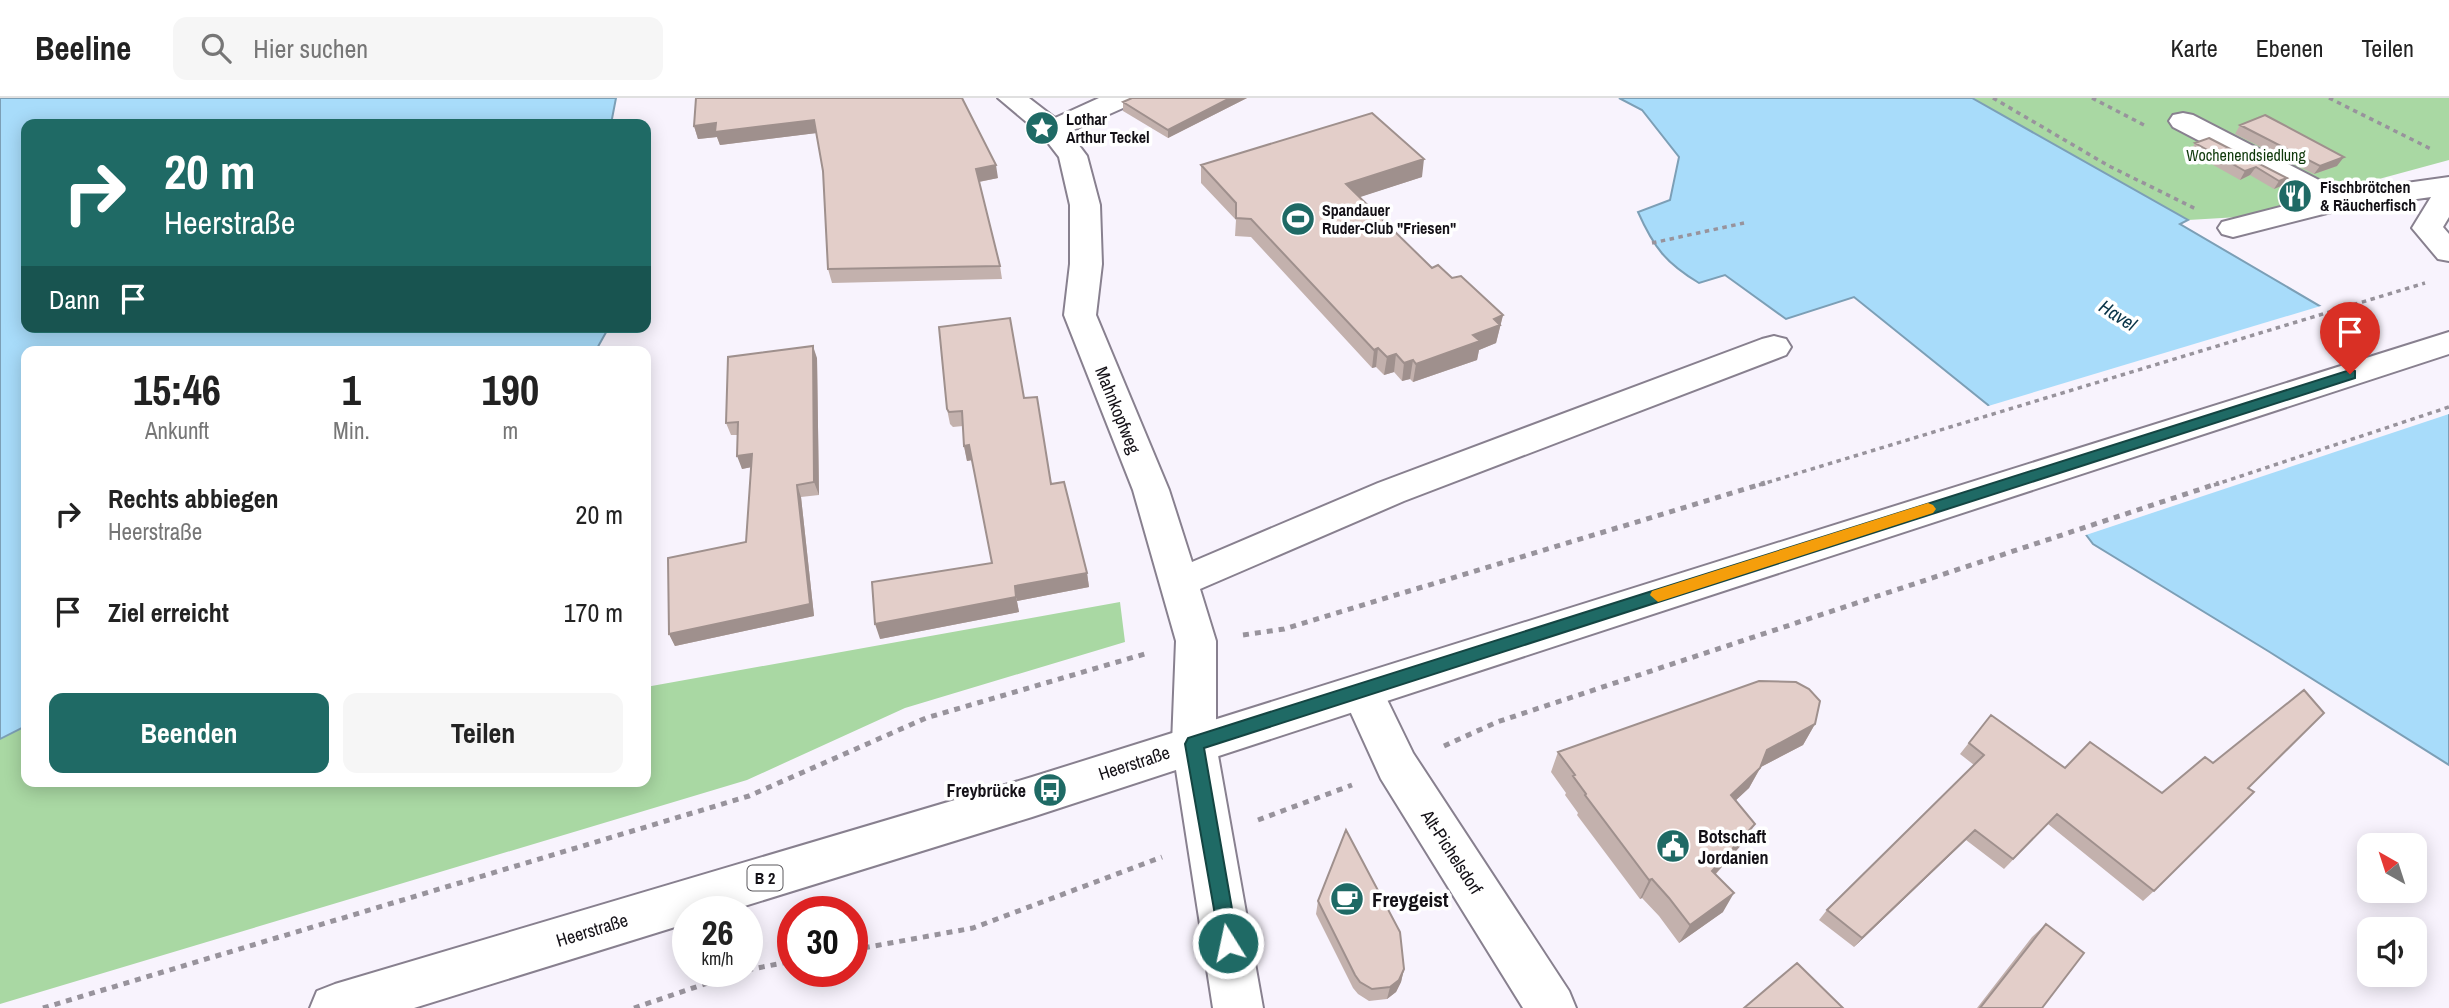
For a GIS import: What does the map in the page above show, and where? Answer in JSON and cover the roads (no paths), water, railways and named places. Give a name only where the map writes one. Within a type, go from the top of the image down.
[{"type":"main road","name":"Mahnkopfweg","points":[[1013,98],[1052,129],[1073,156],[1085,205],[1086,264],[1080,315],[1151,490],[1196,641],[1194,744]]},
{"type":"main road","points":[[1052,129],[1122,98]]},
{"type":"main road","points":[[2183,121],[2338,201]]},
{"type":"main road","points":[[2233,228],[2338,201],[2449,186]]},
{"type":"main road","points":[[2449,192],[2427,228],[2449,252]]},
{"type":"main road","name":"Heerstraße","points":[[335,1008],[1018,801],[2449,343]]},
{"type":"main road","points":[[1180,581],[1391,492],[1774,347]]},
{"type":"main road","name":"Alt-Pichelsdorf","points":[[1362,691],[1397,766],[1552,1008]]},
{"type":"main road","points":[[1194,744],[1238,1008]]},
{"type":"water","points":[[0,98],[616,98],[612,119],[21,119],[21,333],[606,333],[598,346],[21,346],[21,728],[0,739]]},
{"type":"water","name":"Havel","points":[[1619,98],[1972,98],[2188,220],[2180,224],[2449,382],[2449,765],[2093,544],[1988,405],[1854,297],[1786,319],[1725,275],[1699,283],[1678,269],[1662,254],[1638,212],[1670,200],[1679,157],[1642,110]]},
{"type":"place","name":"Lothar Arthur Teckel","points":[[1042,128]]},
{"type":"place","name":"Fischbrötchen & Räucherfisch","points":[[2295,196]]},
{"type":"place","name":"Spandauer Ruder-Club \"Friesen\"","points":[[1298,219]]},
{"type":"place","name":"Freybrücke","points":[[1050,790]]},
{"type":"place","name":"Botschaft Jordanien","points":[[1673,846]]},
{"type":"place","name":"Freygeist","points":[[1347,899]]},
{"type":"park label","name":"Wochenendsiedlung","points":[[2246,155]]}]
